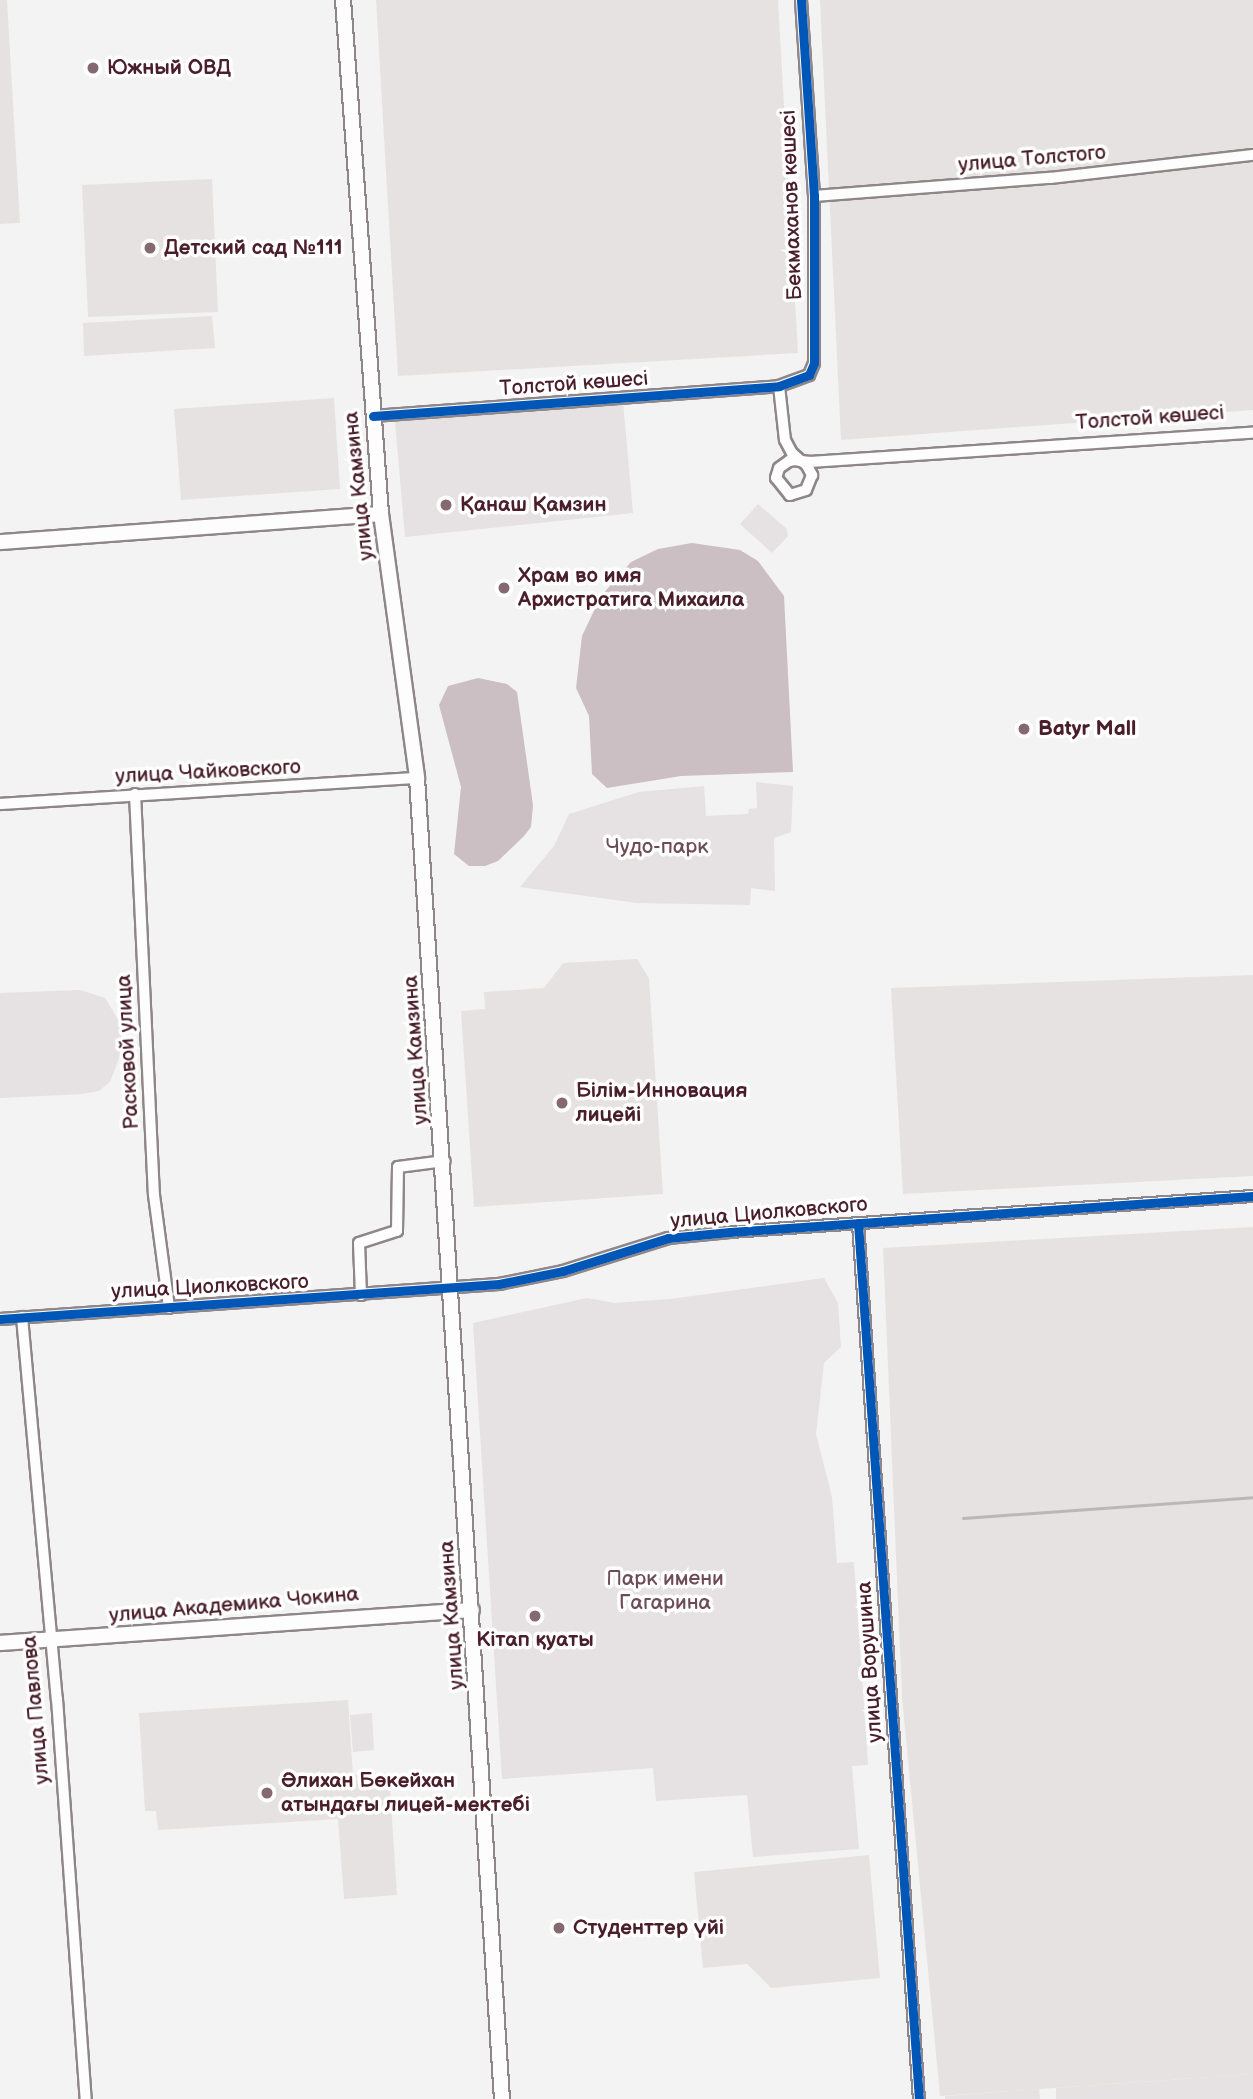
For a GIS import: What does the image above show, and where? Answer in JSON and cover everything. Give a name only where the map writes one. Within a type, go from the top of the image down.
[{"type":"main road","name":"улица Камзина","points":[[343,0],[381,514],[417,778],[445,1161],[502,2099]]},
{"type":"main road","points":[[0,542],[381,514]]},
{"type":"main road","name":"улица Академика Чокина","points":[[0,1643],[472,1610]]},
{"type":"street","name":"Бекмаханов көшесі","points":[[779,386],[809,375],[814,362],[814,196],[801,0]]},
{"type":"street","name":"улица Толстого","points":[[814,196],[1050,178],[1253,155]]},
{"type":"street","name":"Толстой көшесі","points":[[373,416],[779,386]]},
{"type":"street","points":[[779,386],[785,440],[776,478],[785,492],[801,494],[811,481],[841,460]]},
{"type":"street","name":"Толстой көшесі","points":[[841,460],[1253,433]]},
{"type":"street","points":[[785,440],[810,469],[811,481]]},
{"type":"street","points":[[779,468],[789,461],[841,460]]},
{"type":"street","name":"улица Чайковского","points":[[0,804],[417,778]]},
{"type":"street","name":"Расковой улица","points":[[135,794],[154,1195],[169,1308]]},
{"type":"street","points":[[361,1295],[359,1243],[397,1231],[398,1167],[445,1161]]},
{"type":"street","name":"улица Циолковского","points":[[0,1319],[361,1295],[525,1280],[668,1238],[1253,1196]]},
{"type":"street","name":"улица Ворушина","points":[[858,1223],[919,2099]]},
{"type":"street","name":"улица Павлова","points":[[22,1317],[86,2099]]},
{"type":"shaded area","points":[[0,0],[7,0],[20,223],[0,224]]},
{"type":"shaded area","points":[[376,0],[778,0],[798,353],[398,376]]},
{"type":"shaded area","points":[[820,0],[1253,0],[1253,410],[841,440]]},
{"type":"shaded area","name":"Детский сад №111","points":[[212,179],[218,312],[88,317],[82,185]]},
{"type":"shaded area","points":[[212,316],[215,348],[84,356],[83,323]]},
{"type":"shaded area","points":[[334,398],[340,489],[181,500],[174,409]]},
{"type":"shaded area","points":[[692,543],[740,550],[758,561],[784,596],[793,772],[681,776],[607,788],[592,774],[589,716],[576,688],[582,636],[601,596],[631,562],[658,549]]},
{"type":"shaded area","points":[[478,678],[507,684],[517,692],[533,805],[531,827],[498,861],[485,866],[469,866],[454,854],[461,787],[439,705],[448,686]]},
{"type":"shaded area","name":"Білім-Инновация лицейі","points":[[637,959],[649,978],[663,1194],[474,1207],[461,1011],[485,1009],[484,992],[544,988],[563,963]]},
{"type":"shaded area","points":[[1253,975],[1253,1176],[903,1194],[891,988]]},
{"type":"shaded area","points":[[1253,1227],[1253,2074],[940,2096],[902,1697],[883,1248]]},
{"type":"shaded area","name":"Әлихан Бөкейхан атындағы лицей-мектебі","points":[[348,1700],[353,1775],[389,1773],[397,1895],[344,1899],[338,1819],[158,1830],[156,1811],[145,1811],[139,1713]]},
{"type":"shaded area","points":[[869,1855],[880,1978],[771,1988],[747,1964],[703,1968],[694,1872]]},
{"type":"green space","points":[[623,402],[633,513],[405,537],[395,421]]},
{"type":"green space","points":[[758,504],[787,529],[788,536],[772,553],[740,524]]},
{"type":"green space","name":"Чудо-парк","points":[[756,782],[793,786],[791,832],[774,838],[775,891],[751,888],[750,905],[637,903],[520,887],[554,846],[569,814],[639,792],[704,786],[706,816],[748,814],[749,809],[757,808]]},
{"type":"green space","points":[[80,990],[105,998],[121,1024],[121,1053],[110,1082],[99,1091],[82,1094],[0,1098],[0,993]]},
{"type":"green space","name":"Парк имени Гагарина","points":[[824,1278],[838,1303],[841,1347],[824,1363],[816,1434],[832,1497],[837,1563],[854,1562],[868,1765],[852,1766],[859,1849],[753,1857],[747,1795],[656,1801],[653,1768],[502,1779],[473,1323],[587,1298],[614,1303],[670,1299]]},
{"type":"green space","points":[[372,1713],[374,1750],[353,1752],[350,1715]]},
{"type":"green space","points":[[1253,2074],[1253,2099],[1056,2099],[1056,2088]]},
{"type":"green space","points":[[1039,2089],[1040,2099],[945,2099],[945,2096]]},
{"type":"railway","points":[[963,1518],[1253,1497]]},
{"type":"cycle path","points":[[373,416],[779,386],[809,375],[814,363],[814,196],[801,0]]},
{"type":"cycle path","points":[[0,1319],[499,1284],[563,1271],[668,1238],[1253,1196]]},
{"type":"cycle path","points":[[858,1223],[919,2099]]},
{"type":"place","name":"Южный ОВД","points":[[93,68]]},
{"type":"place","name":"Детский сад №111","points":[[150,248]]},
{"type":"place","name":"Қанаш Қамзин","points":[[446,505]]},
{"type":"place","name":"Храм во имя Архистратига Михаила","points":[[504,588]]},
{"type":"place","name":"Batyr Mall","points":[[1024,729]]},
{"type":"place","name":"Білім-Инновация лицейі","points":[[562,1103]]},
{"type":"place","name":"Кітап қуаты","points":[[535,1616]]},
{"type":"place","name":"Әлихан Бөкейхан атындағы лицей-мектебі","points":[[267,1793]]},
{"type":"place","name":"Студенттер үйі","points":[[559,1928]]}]
